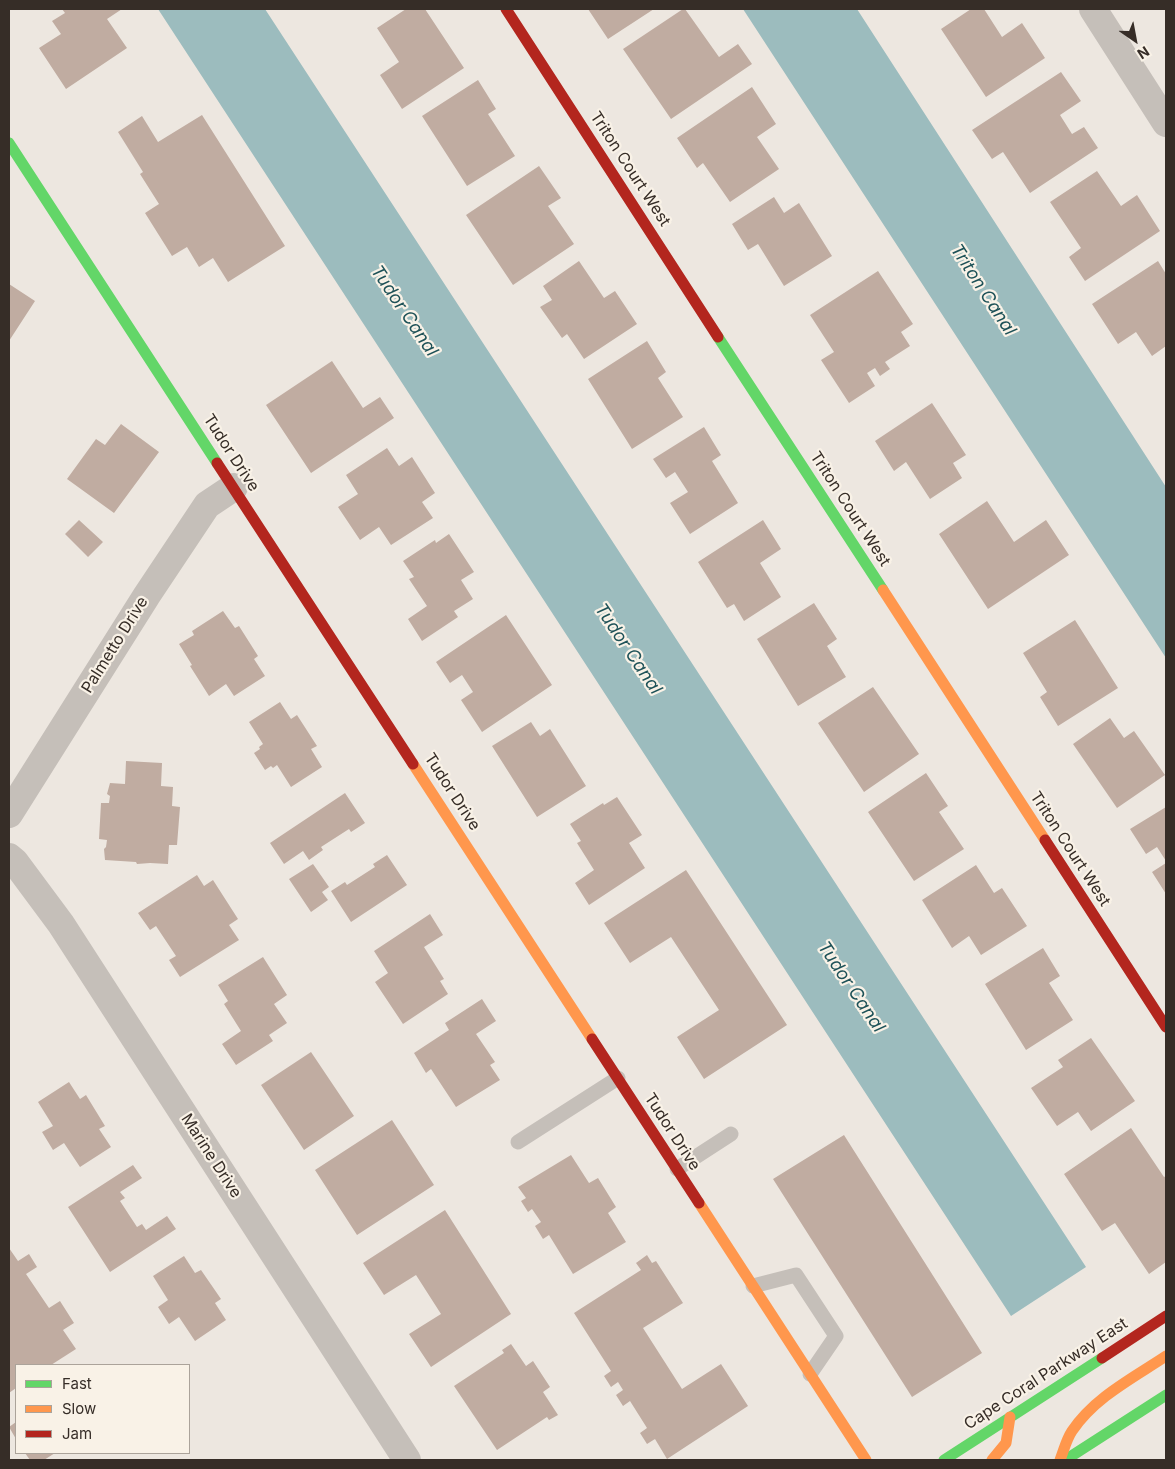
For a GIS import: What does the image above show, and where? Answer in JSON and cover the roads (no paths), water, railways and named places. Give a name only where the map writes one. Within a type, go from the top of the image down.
[{"type":"street","name":"Triton Court West","points":[[506,9],[1166,1027]]},
{"type":"street","points":[[1092,9],[1166,123]]},
{"type":"street","name":"Tudor Drive","points":[[9,143],[866,1460]]},
{"type":"street","name":"Palmetto Drive","points":[[9,814],[147,595],[207,505],[234,487]]},
{"type":"street","name":"Marine Drive","points":[[9,857],[15,862],[61,924],[407,1460]]},
{"type":"street","name":"Cape Coral Parkway East","points":[[944,1460],[1166,1316]]},
{"type":"street","points":[[1060,1460],[1071,1432],[1087,1412],[1114,1390],[1166,1356]]},
{"type":"street","points":[[1065,1460],[1166,1395]]},
{"type":"street","points":[[992,1460],[1006,1443],[1010,1417]]},
{"type":"lane","points":[[518,1142],[618,1078]]},
{"type":"lane","points":[[677,1169],[731,1134]]},
{"type":"lane","points":[[753,1286],[796,1275],[836,1336],[810,1374]]},
{"type":"water","name":"Tudor Canal","points":[[158,9],[265,9],[1086,1267],[1011,1316]]},
{"type":"water","name":"Triton Canal","points":[[743,9],[857,9],[1166,487],[1166,658]]}]
